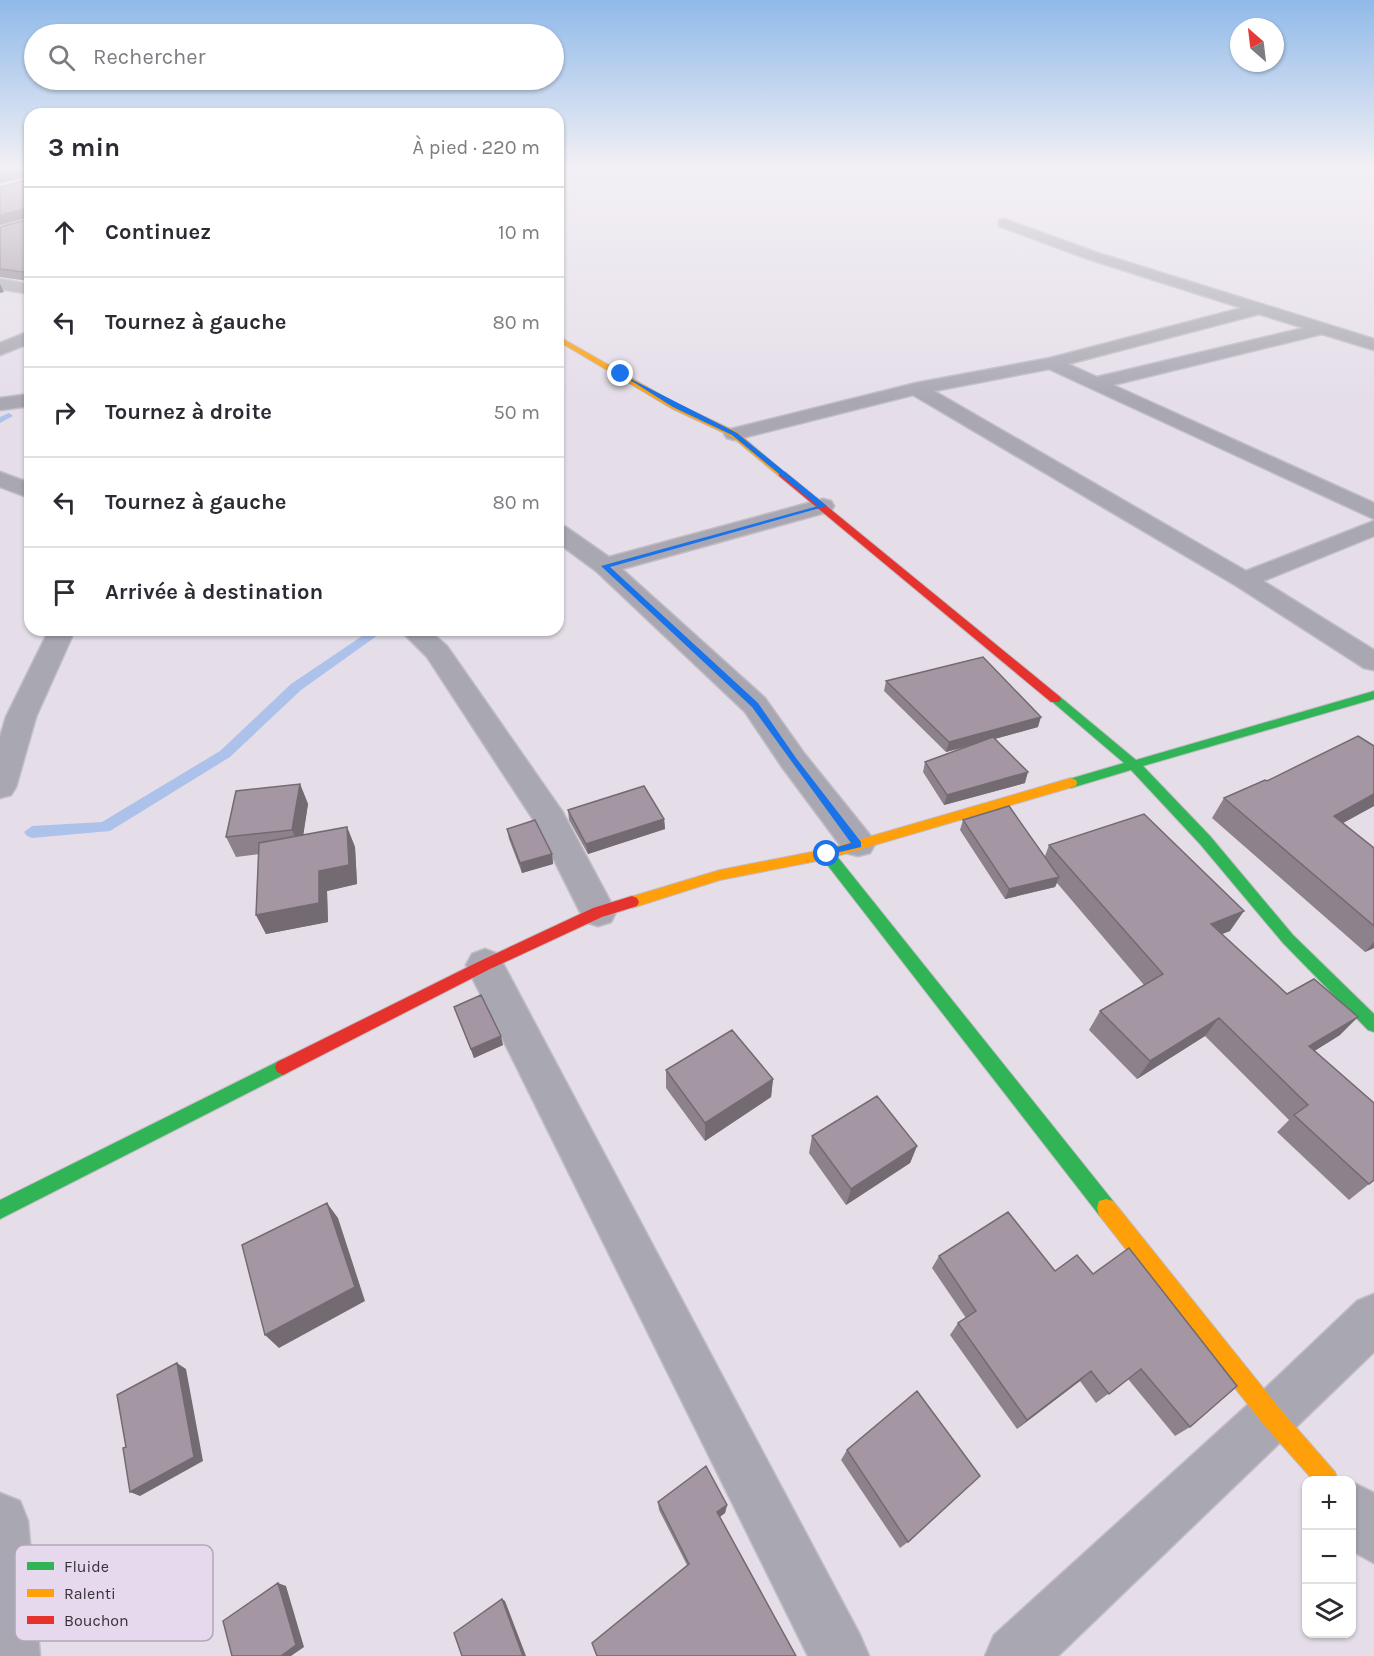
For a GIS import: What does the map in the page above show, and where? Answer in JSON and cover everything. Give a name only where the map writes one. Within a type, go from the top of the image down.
[{"type":"street","points":[[1067,246],[1374,345]]},
{"type":"street","points":[[0,285],[24,288]]},
{"type":"street","points":[[734,434],[916,389],[1051,363],[1259,309]]},
{"type":"street","points":[[1096,383],[1322,329]]},
{"type":"street","points":[[0,350],[24,339]]},
{"type":"street","points":[[564,341],[675,406],[734,434],[1134,765],[1205,840],[1288,939],[1374,1025]]},
{"type":"street","points":[[1051,363],[1374,512]]},
{"type":"street","points":[[916,389],[1244,580],[1374,662]]},
{"type":"street","points":[[0,404],[24,401]]},
{"type":"street","points":[[0,479],[24,489]]},
{"type":"street","points":[[605,566],[823,506]]},
{"type":"street","points":[[1244,580],[1374,528]]},
{"type":"street","points":[[564,536],[605,566],[755,705],[793,760],[858,844]]},
{"type":"street","points":[[0,787],[21,717],[59,636]]},
{"type":"street","points":[[420,636],[437,652],[550,819],[598,912]]},
{"type":"street","points":[[0,1210],[485,965],[598,912],[720,875],[827,854],[1374,694]]},
{"type":"street","points":[[827,854],[1272,1417],[1324,1476]]},
{"type":"street","points":[[485,965],[839,1656]]},
{"type":"street","points":[[1015,1656],[1272,1417],[1374,1318]]},
{"type":"street","points":[[1356,1514],[1374,1535]]},
{"type":"street","points":[[0,1521],[10,1656]]},
{"type":"building","points":[[0,246],[24,246],[24,272],[0,269]]},
{"type":"building","points":[[983,657],[1041,717],[949,742],[886,681]]},
{"type":"building","points":[[1358,736],[1374,746],[1374,794],[1334,816],[1374,848],[1374,926],[1224,798],[1267,781]]},
{"type":"building","points":[[993,737],[1028,772],[947,795],[925,762]]},
{"type":"building","points":[[300,784],[292,830],[226,837],[236,791]]},
{"type":"building","points":[[644,786],[664,819],[586,844],[568,810]]},
{"type":"building","points":[[1009,806],[1059,877],[1009,889],[963,820]]},
{"type":"building","points":[[1144,814],[1244,911],[1211,924],[1287,994],[1314,979],[1358,1017],[1309,1046],[1374,1103],[1374,1180],[1369,1184],[1294,1115],[1308,1105],[1219,1018],[1150,1061],[1100,1011],[1163,974],[1049,845]]},
{"type":"building","points":[[535,820],[552,854],[520,863],[507,829]]},
{"type":"building","points":[[347,827],[349,865],[319,871],[319,903],[256,915],[259,843]]},
{"type":"building","points":[[481,995],[501,1036],[471,1049],[454,1007]]},
{"type":"building","points":[[732,1030],[773,1079],[705,1123],[666,1070]]},
{"type":"building","points":[[877,1096],[917,1146],[851,1189],[812,1136]]},
{"type":"building","points":[[327,1203],[355,1287],[265,1335],[242,1245]]},
{"type":"building","points":[[1008,1212],[1055,1271],[1077,1255],[1093,1274],[1129,1248],[1237,1386],[1190,1427],[1141,1369],[1109,1394],[1091,1371],[1027,1420],[958,1323],[976,1311],[939,1256]]},
{"type":"building","points":[[177,1363],[194,1457],[130,1492],[123,1448],[126,1447],[117,1395]]},
{"type":"building","points":[[917,1391],[980,1476],[908,1542],[847,1450]]},
{"type":"building","points":[[706,1466],[727,1505],[717,1512],[796,1656],[597,1656],[592,1643],[689,1564],[658,1502]]},
{"type":"building","points":[[278,1583],[296,1645],[281,1656],[232,1656],[223,1621]]},
{"type":"building","points":[[502,1599],[523,1656],[462,1656],[454,1633]]},
{"type":"waterway","points":[[0,420],[9,416]]},
{"type":"waterway","points":[[32,832],[105,827],[225,754],[296,687],[370,636]]},
{"type":"traffic: fast","points":[[1071,783],[1374,695]]},
{"type":"traffic: fast","points":[[1055,699],[1134,765],[1205,840],[1288,939],[1374,1025]]},
{"type":"traffic: fast","points":[[827,854],[1106,1208]]},
{"type":"traffic: fast","points":[[0,1210],[283,1067]]},
{"type":"traffic: slow","points":[[564,342],[674,406],[734,434],[782,474]]},
{"type":"traffic: slow","points":[[632,902],[720,875],[827,854],[1071,783]]},
{"type":"traffic: slow","points":[[1106,1208],[1272,1417],[1324,1476]]},
{"type":"traffic: jam","points":[[782,474],[1055,699]]},
{"type":"traffic: jam","points":[[283,1067],[485,965],[598,912],[632,902]]},
{"type":"route","points":[[621,374],[675,406],[734,434],[823,506],[605,566],[755,705],[793,760],[858,844],[827,854]]}]
